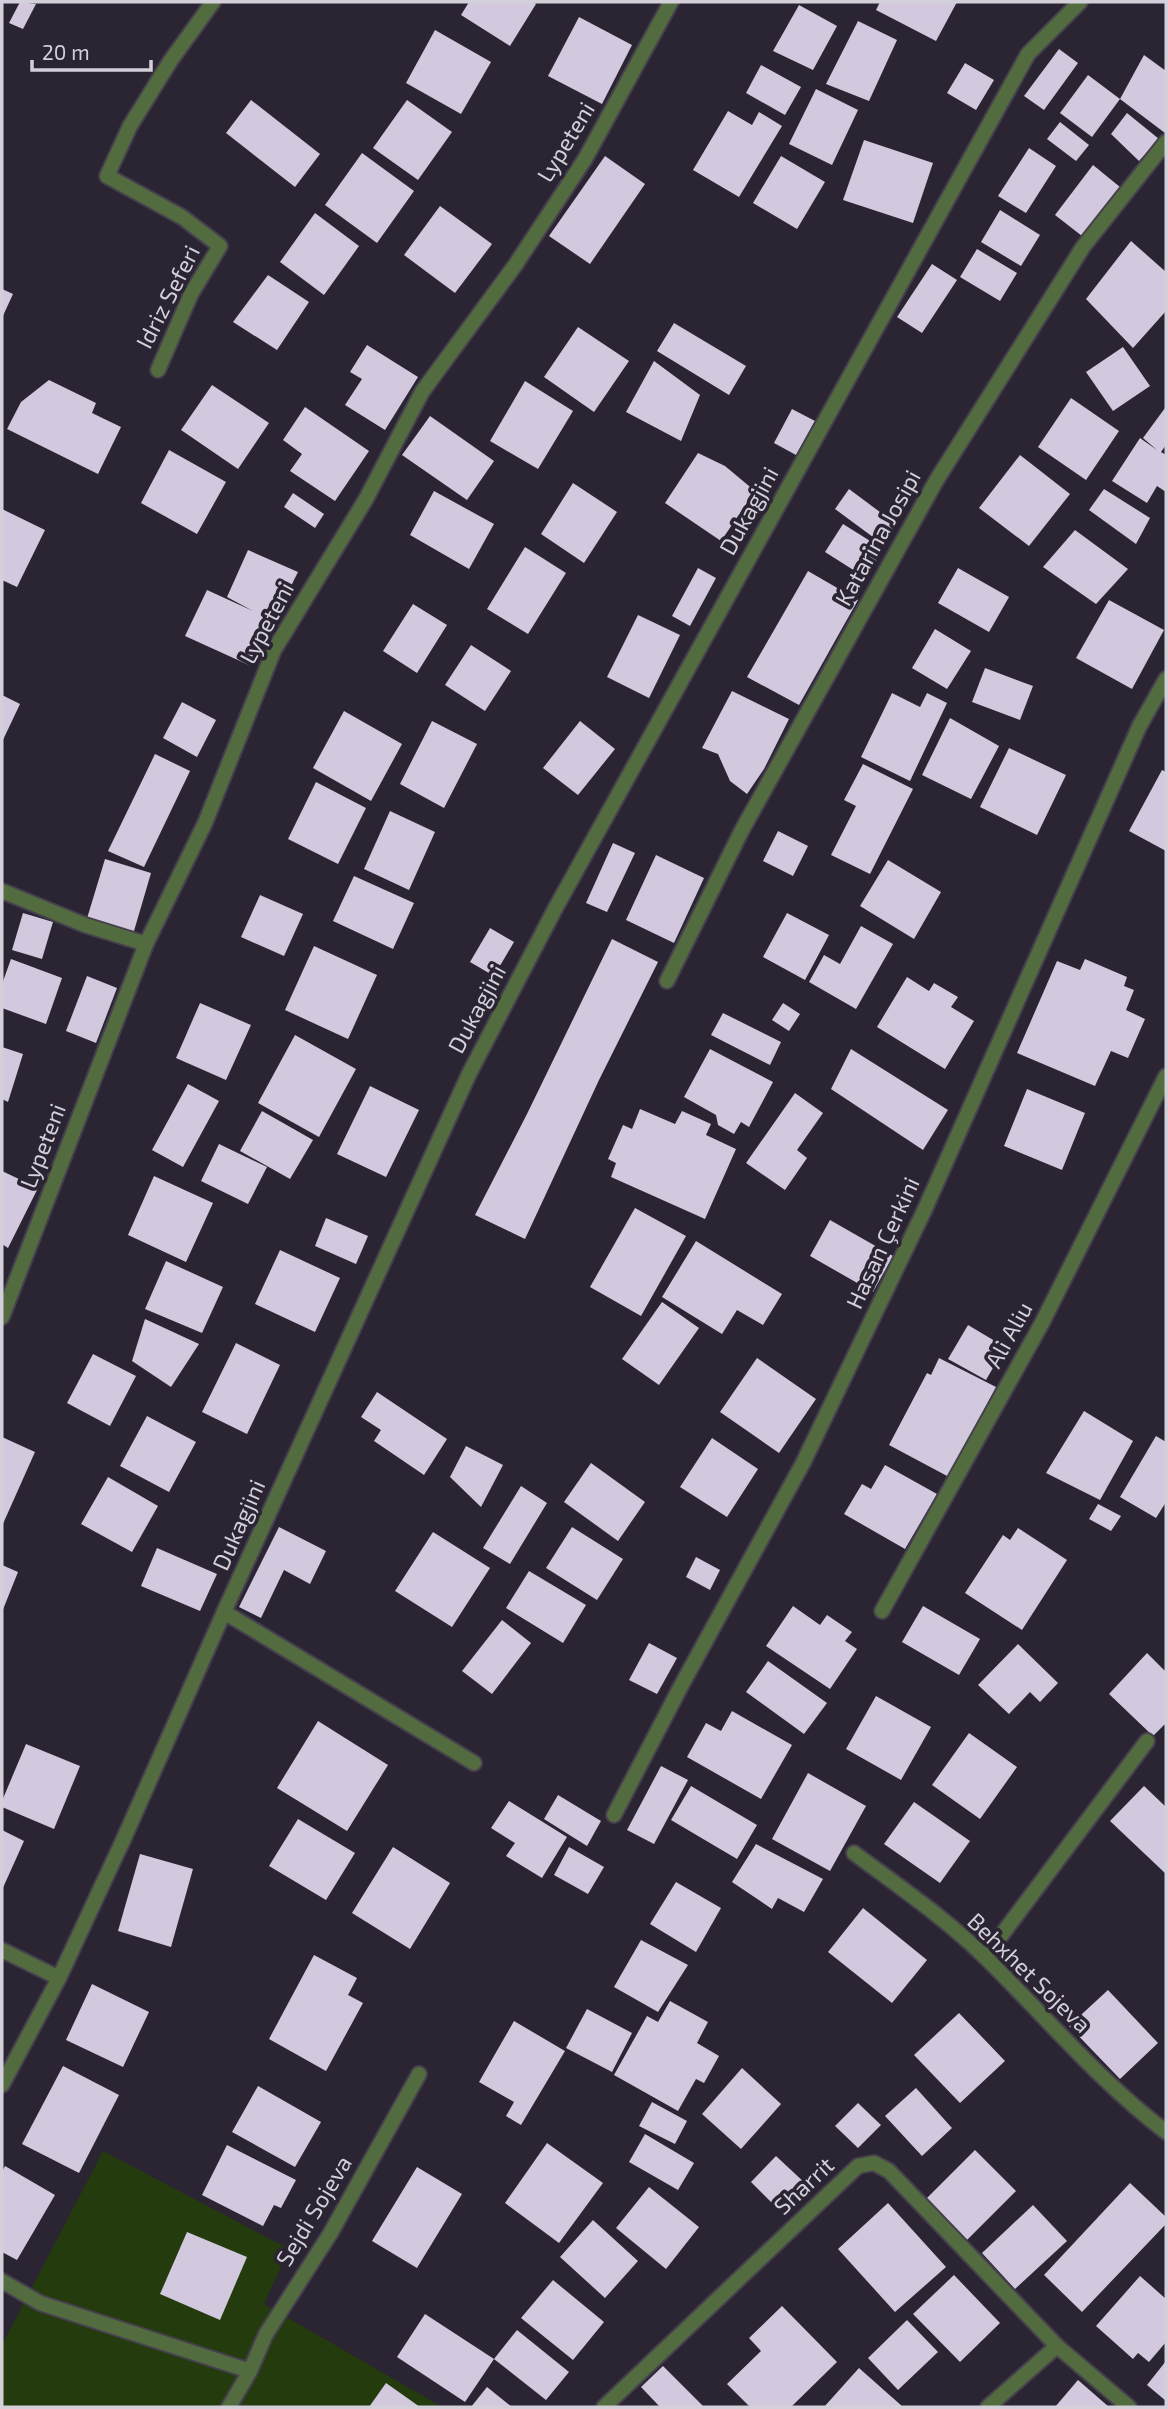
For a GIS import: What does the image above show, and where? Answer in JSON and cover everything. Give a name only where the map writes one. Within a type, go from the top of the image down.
[{"type":"street","name":"Idriz Seferi","points":[[158,370],[191,294],[220,246],[182,217],[107,176],[130,125],[171,60],[213,2]]},
{"type":"street","name":"Lypeteni","points":[[2,1317],[146,944],[205,822],[274,650],[366,499],[422,392],[516,264],[585,159],[671,2]]},
{"type":"street","name":"Dukagjini","points":[[2,2085],[59,1978],[125,1836],[469,1074],[555,909],[1028,54],[1080,2]]},
{"type":"street","name":"Katarina Josipi","points":[[667,981],[742,830],[936,481],[1083,247],[1166,142]]},
{"type":"street","name":"Hasan Çerkini","points":[[614,1815],[803,1463],[931,1197],[1139,727],[1166,679]]},
{"type":"street","points":[[2,891],[85,925],[146,944]]},
{"type":"street","name":"Ali Aliu","points":[[882,1611],[1042,1323],[1166,1076]]},
{"type":"street","points":[[224,1612],[474,1763]]},
{"type":"street","points":[[985,1957],[1146,1741]]},
{"type":"street","name":"Behxhet Sojeva","points":[[854,1853],[985,1957],[1139,2112],[1166,2132]]},
{"type":"street","points":[[2,1950],[59,1978]]},
{"type":"street","name":"Sejdi Sojeva","points":[[229,2407],[250,2371],[266,2334],[330,2234],[419,2074]]},
{"type":"street","name":"Sharrit","points":[[604,2407],[858,2166],[874,2163],[889,2171],[1057,2346],[1129,2407]]},
{"type":"street","points":[[2,2281],[40,2303],[250,2371]]},
{"type":"street","points":[[988,2407],[1057,2346]]},
{"type":"green space","points":[[103,2151],[289,2249],[264,2304],[442,2407],[2,2407],[2,2345]]},
{"type":"building","points":[[20,2],[36,4],[23,29],[9,23]]},
{"type":"building","points":[[469,2],[536,4],[510,46],[461,15]]},
{"type":"building","points":[[880,2],[957,2],[936,41],[876,10]]},
{"type":"building","points":[[799,5],[837,26],[813,70],[773,51]]},
{"type":"building","points":[[579,17],[632,45],[602,104],[548,76]]},
{"type":"building","points":[[858,21],[897,40],[869,101],[826,84]]},
{"type":"building","points":[[435,30],[491,62],[461,114],[406,83]]},
{"type":"building","points":[[1059,49],[1078,63],[1044,110],[1024,96]]},
{"type":"building","points":[[1144,55],[1166,71],[1165,133],[1120,99]]},
{"type":"building","points":[[965,63],[994,80],[976,110],[947,93]]},
{"type":"building","points":[[761,65],[801,87],[785,115],[746,93]]},
{"type":"building","points":[[1088,75],[1120,99],[1092,137],[1060,113]]},
{"type":"building","points":[[816,89],[858,110],[832,165],[789,144]]},
{"type":"building","points":[[251,100],[320,154],[295,187],[226,133]]},
{"type":"building","points":[[407,100],[452,132],[418,180],[373,148]]},
{"type":"building","points":[[728,111],[752,125],[759,112],[782,126],[739,197],[693,170]]},
{"type":"building","points":[[1127,113],[1159,139],[1139,161],[1111,134]]},
{"type":"building","points":[[1060,122],[1089,145],[1076,161],[1047,139]]},
{"type":"building","points":[[864,140],[933,163],[913,223],[843,200]]},
{"type":"building","points":[[1029,148],[1056,166],[1026,213],[998,196]]},
{"type":"building","points":[[362,153],[414,191],[377,243],[325,205]]},
{"type":"building","points":[[605,156],[645,184],[590,264],[549,236]]},
{"type":"building","points":[[781,156],[825,182],[797,229],[753,203]]},
{"type":"building","points":[[1093,165],[1120,187],[1082,236],[1055,215]]},
{"type":"building","points":[[440,206],[492,244],[455,293],[404,255]]},
{"type":"building","points":[[1000,210],[1040,235],[1021,266],[981,242]]},
{"type":"building","points":[[315,213],[359,246],[324,295],[280,262]]},
{"type":"building","points":[[1131,241],[1166,272],[1166,311],[1133,348],[1086,299]]},
{"type":"building","points":[[977,249],[1017,273],[1000,301],[960,277]]},
{"type":"building","points":[[932,264],[957,280],[922,333],[897,317]]},
{"type":"building","points":[[268,275],[309,302],[277,350],[233,322]]},
{"type":"building","points":[[2,289],[13,294],[2,318]]},
{"type":"building","points":[[674,323],[746,366],[729,395],[657,351]]},
{"type":"building","points":[[578,327],[629,361],[594,412],[544,377]]},
{"type":"building","points":[[367,345],[418,377],[385,430],[345,405],[362,379],[350,372]]},
{"type":"building","points":[[1123,347],[1150,386],[1113,411],[1086,372]]},
{"type":"building","points":[[654,361],[700,395],[681,441],[626,412]]},
{"type":"building","points":[[49,380],[96,403],[92,413],[121,427],[98,474],[7,429],[21,402]]},
{"type":"building","points":[[525,381],[573,411],[538,469],[490,441]]},
{"type":"building","points":[[212,385],[269,423],[238,469],[181,430]]},
{"type":"building","points":[[1071,398],[1119,431],[1086,480],[1038,447]]},
{"type":"building","points":[[305,407],[369,451],[335,501],[290,471],[302,454],[283,440]]},
{"type":"building","points":[[1165,408],[1166,445],[1161,452],[1166,455],[1166,492],[1157,486],[1147,503],[1112,481],[1140,438],[1157,450],[1143,438]]},
{"type":"building","points":[[792,409],[815,421],[796,455],[774,443]]},
{"type":"building","points":[[430,416],[494,461],[467,500],[402,455]]},
{"type":"building","points":[[169,450],[226,482],[197,534],[141,503]]},
{"type":"building","points":[[698,453],[725,466],[755,491],[721,541],[665,503]]},
{"type":"building","points":[[1020,455],[1070,494],[1029,546],[979,508]]},
{"type":"building","points":[[573,483],[617,512],[584,563],[541,534]]},
{"type":"building","points":[[849,489],[896,524],[881,543],[835,509]]},
{"type":"building","points":[[1104,489],[1150,518],[1136,544],[1089,510]]},
{"type":"building","points":[[434,491],[494,524],[469,569],[410,535]]},
{"type":"building","points":[[293,493],[324,514],[315,528],[284,507]]},
{"type":"building","points":[[2,509],[45,530],[17,587],[2,580]]},
{"type":"building","points":[[843,524],[883,549],[866,578],[825,552]]},
{"type":"building","points":[[1075,530],[1128,569],[1096,604],[1043,567]]},
{"type":"building","points":[[525,547],[566,573],[528,634],[487,609]]},
{"type":"building","points":[[248,550],[298,572],[251,666],[185,636],[207,590],[253,611],[227,597]]},
{"type":"building","points":[[698,568],[716,578],[690,626],[672,616]]},
{"type":"building","points":[[958,568],[1009,597],[989,632],[938,603]]},
{"type":"building","points":[[808,571],[858,600],[799,705],[747,677]]},
{"type":"building","points":[[1109,600],[1164,630],[1132,689],[1076,658]]},
{"type":"building","points":[[413,604],[447,625],[417,673],[383,651]]},
{"type":"building","points":[[638,615],[680,635],[649,698],[607,677]]},
{"type":"building","points":[[935,629],[971,651],[947,689],[912,668]]},
{"type":"building","points":[[471,645],[511,671],[485,711],[445,685]]},
{"type":"building","points":[[985,668],[1033,686],[1020,720],[972,702]]},
{"type":"building","points":[[732,691],[789,719],[764,769],[747,794],[730,781],[718,754],[702,748]]},
{"type":"building","points":[[892,693],[920,707],[927,693],[947,703],[910,781],[861,757]]},
{"type":"building","points":[[2,695],[20,704],[2,742]]},
{"type":"building","points":[[182,702],[216,720],[197,757],[163,738]]},
{"type":"building","points":[[344,711],[402,744],[371,801],[313,768]]},
{"type":"building","points":[[950,718],[999,746],[971,799],[922,775]]},
{"type":"building","points":[[432,721],[477,744],[444,808],[400,784]]},
{"type":"building","points":[[580,721],[615,749],[578,795],[543,768]]},
{"type":"building","points":[[1009,748],[1066,775],[1037,835],[980,807]]},
{"type":"building","points":[[155,754],[190,771],[144,867],[108,851]]},
{"type":"building","points":[[863,764],[913,789],[870,874],[831,855],[856,806],[844,800]]},
{"type":"building","points":[[1162,770],[1166,772],[1166,851],[1129,831]]},
{"type":"building","points":[[316,782],[366,808],[338,864],[288,839]]},
{"type":"building","points":[[390,811],[435,832],[409,890],[364,869]]},
{"type":"building","points":[[778,831],[808,846],[793,876],[763,861]]},
{"type":"building","points":[[613,843],[635,853],[607,912],[586,903]]},
{"type":"building","points":[[656,855],[704,878],[674,943],[626,920]]},
{"type":"building","points":[[105,859],[151,873],[134,931],[85,925]]},
{"type":"building","points":[[888,860],[941,892],[914,939],[860,906]]},
{"type":"building","points":[[354,876],[414,903],[393,949],[333,921]]},
{"type":"building","points":[[260,895],[303,914],[284,956],[241,937]]},
{"type":"building","points":[[23,913],[53,922],[42,959],[12,950]]},
{"type":"building","points":[[787,913],[829,935],[805,980],[763,957]]},
{"type":"building","points":[[861,926],[893,944],[856,1009],[809,982],[824,955],[840,964]]},
{"type":"building","points":[[490,928],[514,942],[494,976],[470,962]]},
{"type":"building","points":[[612,939],[658,962],[599,1080],[525,1239],[475,1215]]},
{"type":"building","points":[[314,946],[377,975],[348,1039],[285,1010]]},
{"type":"building","points":[[11,959],[62,978],[46,1024],[2,1008],[2,984]]},
{"type":"building","points":[[1085,959],[1127,977],[1124,986],[1134,990],[1126,1010],[1145,1019],[1128,1058],[1111,1051],[1095,1086],[1017,1053],[1057,961],[1080,970]]},
{"type":"building","points":[[87,976],[117,988],[96,1043],[66,1031]]},
{"type":"building","points":[[907,977],[929,991],[934,983],[958,997],[951,1007],[974,1021],[945,1069],[877,1027]]},
{"type":"building","points":[[200,1003],[251,1025],[226,1080],[176,1058]]},
{"type":"building","points":[[783,1003],[800,1014],[789,1031],[772,1020]]},
{"type":"building","points":[[723,1013],[781,1042],[770,1065],[711,1035]]},
{"type":"building","points":[[295,1035],[356,1069],[319,1137],[258,1103]]},
{"type":"building","points":[[2,1047],[23,1054],[8,1102],[2,1099]]},
{"type":"building","points":[[710,1049],[773,1082],[749,1127],[741,1122],[734,1134],[718,1125],[716,1115],[684,1097]]},
{"type":"building","points":[[851,1049],[948,1110],[923,1150],[831,1089]]},
{"type":"building","points":[[188,1084],[219,1101],[183,1167],[152,1150]]},
{"type":"building","points":[[370,1086],[419,1110],[386,1177],[337,1154]]},
{"type":"building","points":[[1027,1089],[1085,1113],[1062,1170],[1004,1146]]},
{"type":"building","points":[[795,1093],[823,1113],[797,1150],[807,1158],[785,1190],[746,1163]]},
{"type":"building","points":[[640,1109],[675,1124],[682,1111],[711,1124],[706,1135],[736,1149],[705,1219],[611,1177],[616,1163],[608,1159],[623,1125],[632,1129]]},
{"type":"building","points":[[262,1111],[313,1140],[290,1179],[240,1151]]},
{"type":"building","points":[[219,1144],[267,1167],[248,1204],[201,1181]]},
{"type":"building","points":[[2,1171],[38,1188],[8,1248],[2,1244]]},
{"type":"building","points":[[154,1176],[213,1203],[186,1262],[128,1235]]},
{"type":"building","points":[[635,1208],[686,1236],[641,1316],[590,1287]]},
{"type":"building","points":[[326,1218],[368,1236],[356,1264],[315,1246]]},
{"type":"building","points":[[830,1220],[893,1256],[873,1292],[810,1256]]},
{"type":"building","points":[[696,1241],[782,1294],[763,1325],[737,1310],[722,1334],[662,1297]]},
{"type":"building","points":[[280,1250],[340,1278],[315,1332],[255,1304]]},
{"type":"building","points":[[166,1261],[223,1287],[202,1333],[145,1309]]},
{"type":"building","points":[[662,1302],[699,1328],[659,1385],[622,1359]]},
{"type":"building","points":[[145,1319],[199,1344],[171,1387],[132,1361]]},
{"type":"building","points":[[968,1325],[1005,1347],[986,1380],[948,1359]]},
{"type":"building","points":[[236,1343],[280,1365],[247,1434],[202,1412]]},
{"type":"building","points":[[93,1354],[136,1376],[110,1426],[67,1403]]},
{"type":"building","points":[[757,1358],[816,1399],[779,1453],[720,1412]]},
{"type":"building","points":[[939,1358],[996,1387],[949,1477],[889,1445],[927,1373],[931,1375]]},
{"type":"building","points":[[377,1392],[447,1439],[424,1475],[374,1441],[381,1430],[361,1417]]},
{"type":"building","points":[[1084,1411],[1133,1441],[1100,1500],[1046,1473]]},
{"type":"building","points":[[147,1416],[196,1442],[169,1492],[120,1466]]},
{"type":"building","points":[[1156,1436],[1166,1442],[1166,1502],[1156,1518],[1120,1497]]},
{"type":"building","points":[[2,1437],[35,1452],[2,1526]]},
{"type":"building","points":[[712,1438],[758,1469],[727,1517],[680,1487]]},
{"type":"building","points":[[466,1446],[503,1465],[481,1507],[450,1477]]},
{"type":"building","points":[[591,1463],[645,1502],[618,1541],[564,1502]]},
{"type":"building","points":[[885,1465],[937,1494],[905,1549],[844,1514],[862,1484],[871,1489]]},
{"type":"building","points":[[108,1477],[158,1506],[132,1552],[81,1524]]},
{"type":"building","points":[[521,1486],[547,1503],[510,1564],[483,1548]]},
{"type":"building","points":[[1098,1504],[1121,1516],[1111,1531],[1089,1519]]},
{"type":"building","points":[[279,1527],[326,1551],[310,1584],[284,1570],[261,1618],[239,1607]]},
{"type":"building","points":[[572,1527],[623,1559],[597,1600],[546,1568]]},
{"type":"building","points":[[1018,1528],[1067,1560],[1022,1630],[965,1593],[1003,1535],[1010,1540]]},
{"type":"building","points":[[433,1532],[490,1568],[452,1627],[395,1591]]},
{"type":"building","points":[[157,1548],[217,1574],[200,1611],[141,1586]]},
{"type":"building","points":[[696,1557],[720,1570],[710,1590],[686,1577]]},
{"type":"building","points":[[2,1565],[18,1572],[2,1612]]},
{"type":"building","points":[[529,1571],[586,1605],[563,1643],[506,1608]]},
{"type":"building","points":[[793,1606],[820,1625],[827,1615],[852,1632],[845,1641],[857,1649],[830,1689],[766,1646]]},
{"type":"building","points":[[923,1606],[980,1639],[959,1675],[902,1642]]},
{"type":"building","points":[[502,1620],[531,1643],[492,1694],[462,1671]]},
{"type":"building","points":[[649,1643],[677,1658],[657,1694],[629,1680]]},
{"type":"building","points":[[1018,1644],[1058,1683],[1040,1702],[1030,1692],[1009,1714],[978,1685]]},
{"type":"building","points":[[1147,1653],[1166,1672],[1166,1723],[1153,1736],[1109,1694]]},
{"type":"building","points":[[768,1661],[827,1703],[804,1734],[746,1692]]},
{"type":"building","points":[[876,1696],[931,1727],[901,1780],[846,1749]]},
{"type":"building","points":[[732,1711],[792,1745],[761,1799],[687,1757],[706,1723],[721,1731]]},
{"type":"building","points":[[318,1721],[388,1765],[347,1831],[277,1788]]},
{"type":"building","points":[[969,1733],[1017,1767],[980,1819],[932,1785]]},
{"type":"building","points":[[26,1744],[80,1766],[54,1829],[2,1807],[2,1801]]},
{"type":"building","points":[[661,1766],[688,1780],[654,1844],[627,1830]]},
{"type":"building","points":[[808,1773],[866,1806],[830,1871],[772,1839]]},
{"type":"building","points":[[691,1786],[757,1825],[737,1859],[671,1820]]},
{"type":"building","points":[[1144,1786],[1166,1807],[1166,1874],[1110,1821]]},
{"type":"building","points":[[558,1795],[601,1821],[587,1846],[544,1819]]},
{"type":"building","points":[[509,1801],[567,1837],[542,1878],[506,1856],[515,1843],[491,1828]]},
{"type":"building","points":[[914,1802],[970,1841],[940,1883],[884,1844]]},
{"type":"building","points":[[298,1819],[355,1853],[326,1900],[269,1866]]},
{"type":"building","points":[[2,1830],[24,1841],[2,1890]]},
{"type":"building","points":[[756,1844],[823,1879],[804,1912],[778,1898],[772,1909],[732,1882]]},
{"type":"building","points":[[393,1847],[450,1883],[410,1949],[352,1913]]},
{"type":"building","points":[[569,1847],[604,1867],[588,1894],[554,1875]]},
{"type":"building","points":[[140,1854],[193,1869],[171,1947],[118,1931]]},
{"type":"building","points":[[676,1882],[721,1908],[696,1952],[650,1924]]},
{"type":"building","points":[[863,1908],[927,1960],[892,2003],[828,1952]]},
{"type":"building","points":[[641,1940],[688,1965],[658,2012],[614,1987]]},
{"type":"building","points":[[314,1955],[357,1978],[348,1995],[363,2003],[326,2071],[269,2039]]},
{"type":"building","points":[[92,1984],[149,2012],[123,2067],[66,2040]]},
{"type":"building","points":[[1108,1990],[1158,2043],[1120,2079],[1069,2026]]},
{"type":"building","points":[[670,2001],[708,2022],[697,2043],[719,2056],[704,2083],[696,2079],[678,2111],[614,2075],[647,2016],[658,2022]]},
{"type":"building","points":[[587,2009],[632,2033],[612,2072],[566,2048]]},
{"type":"building","points":[[959,2013],[1005,2061],[960,2103],[914,2055]]},
{"type":"building","points":[[514,2021],[565,2051],[521,2125],[506,2116],[514,2102],[479,2082]]},
{"type":"building","points":[[63,2066],[119,2095],[79,2173],[22,2144]]},
{"type":"building","points":[[742,2068],[781,2104],[741,2149],[702,2114]]},
{"type":"building","points":[[258,2086],[321,2122],[295,2167],[232,2132]]},
{"type":"building","points":[[916,2088],[952,2128],[922,2156],[885,2116]]},
{"type":"building","points":[[652,2102],[687,2121],[675,2144],[639,2126]]},
{"type":"building","points":[[858,2103],[881,2125],[858,2148],[835,2126]]},
{"type":"building","points":[[645,2134],[694,2163],[678,2190],[629,2162]]},
{"type":"building","points":[[547,2143],[603,2183],[559,2243],[505,2203]]},
{"type":"building","points":[[227,2145],[296,2180],[281,2208],[274,2205],[263,2226],[202,2195]]},
{"type":"building","points":[[975,2150],[1016,2191],[967,2240],[926,2199]]},
{"type":"building","points":[[776,2156],[806,2184],[780,2211],[751,2182]]},
{"type":"building","points":[[5,2166],[55,2195],[17,2260],[2,2252],[2,2172]]},
{"type":"building","points":[[417,2167],[462,2194],[417,2268],[372,2241]]},
{"type":"building","points":[[1130,2183],[1166,2217],[1166,2224],[1082,2312],[1044,2275]]},
{"type":"building","points":[[649,2187],[699,2227],[666,2269],[616,2228]]},
{"type":"building","points":[[888,2203],[946,2267],[895,2312],[838,2249]]},
{"type":"building","points":[[1033,2205],[1067,2241],[1015,2289],[982,2253]]},
{"type":"building","points":[[593,2220],[638,2261],[605,2298],[560,2257]]},
{"type":"building","points":[[187,2232],[247,2257],[220,2320],[160,2294]]},
{"type":"building","points":[[954,2275],[1000,2323],[960,2362],[913,2314]]},
{"type":"building","points":[[1140,2276],[1166,2299],[1166,2342],[1149,2362],[1138,2353],[1133,2359],[1096,2326]]},
{"type":"building","points":[[553,2280],[604,2322],[573,2360],[521,2318]]},
{"type":"building","points":[[782,2306],[837,2362],[791,2407],[750,2407],[727,2384],[761,2351],[749,2338]]},
{"type":"building","points":[[425,2314],[494,2359],[465,2402],[397,2357]]},
{"type":"building","points":[[907,2320],[938,2352],[898,2390],[868,2358]]},
{"type":"building","points":[[517,2330],[569,2372],[546,2400],[494,2359]]},
{"type":"building","points":[[1166,2361],[1166,2401],[1147,2385]]},
{"type":"building","points":[[663,2366],[704,2407],[660,2407],[641,2387]]},
{"type":"building","points":[[859,2368],[903,2407],[824,2407]]},
{"type":"building","points":[[1078,2380],[1109,2407],[1055,2407]]},
{"type":"building","points":[[386,2383],[420,2407],[369,2407]]},
{"type":"building","points":[[487,2387],[512,2407],[471,2407]]}]
